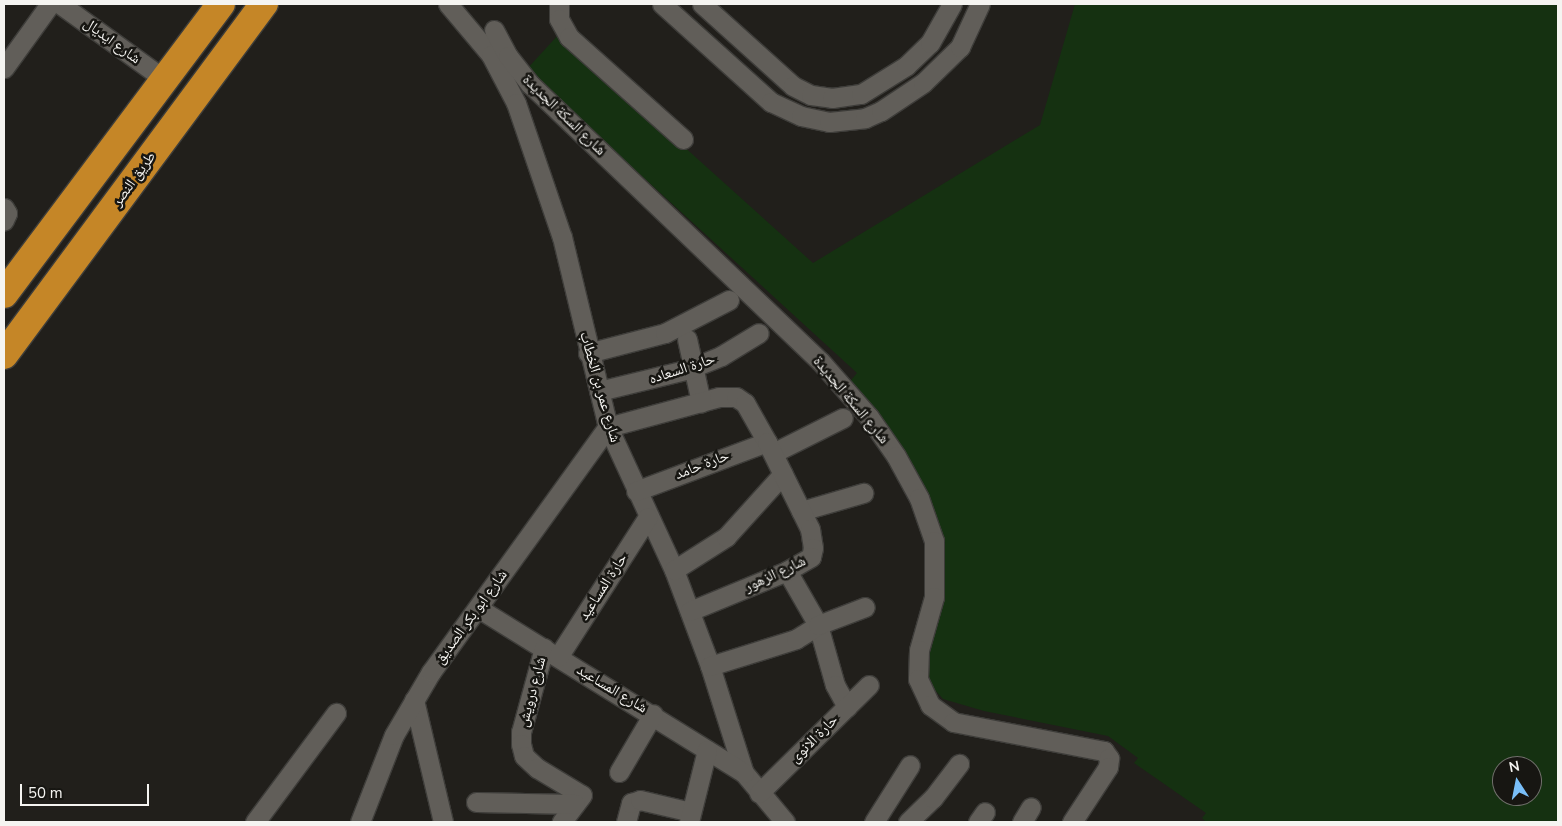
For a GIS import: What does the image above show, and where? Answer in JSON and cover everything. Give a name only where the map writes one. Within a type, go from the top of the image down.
[{"type":"highway","points":[[4,294],[221,4]]},
{"type":"highway","name":"طريق النصر","points":[[4,355],[264,4]]},
{"type":"street","points":[[4,68],[50,4]]},
{"type":"street","name":"شارع ايديال","points":[[60,4],[164,79]]},
{"type":"street","name":"شارع عمر بن الخطاب","points":[[448,4],[491,55],[519,112],[562,237],[588,353],[608,427],[674,570],[690,610],[744,773],[785,822]]},
{"type":"street","points":[[559,4],[559,19],[569,37],[683,140]]},
{"type":"street","points":[[662,4],[761,93],[783,109],[801,116],[829,122],[847,121],[881,111],[944,66],[971,28],[980,4]]},
{"type":"street","points":[[702,4],[783,79],[811,95],[846,97],[874,88],[916,58],[949,10],[971,28]]},
{"type":"street","name":"شارع السكة الجديدة","points":[[494,30],[508,56],[530,84],[820,361],[869,417],[896,456],[919,498],[934,541],[934,597],[919,650],[918,679],[930,705],[953,722],[1104,751],[1109,758],[1108,767],[1072,822]]},
{"type":"street","points":[[801,116],[811,95]]},
{"type":"street","points":[[4,208],[7,213],[4,220]]},
{"type":"street","points":[[588,353],[665,333],[729,300]]},
{"type":"street","name":"حارة السعاده","points":[[599,391],[695,367],[721,356],[759,333]]},
{"type":"street","points":[[687,339],[695,367],[701,402]]},
{"type":"street","name":"شارع الزهور","points":[[608,427],[701,402],[736,397],[745,403],[770,447],[810,529],[814,548],[811,557],[787,571],[690,610]]},
{"type":"street","name":"حارة حامد","points":[[636,491],[770,447],[843,418]]},
{"type":"street","name":"شارع ابو بكر الصديق","points":[[360,822],[377,771],[414,700],[608,427]]},
{"type":"street","points":[[674,570],[726,537],[784,474]]},
{"type":"street","points":[[801,512],[863,493]]},
{"type":"street","name":"حارة المساعيد","points":[[551,653],[648,516]]},
{"type":"street","points":[[787,571],[818,625],[828,652],[835,685],[847,706]]},
{"type":"street","points":[[710,666],[796,639],[818,625],[865,607]]},
{"type":"street","name":"شارع المساعيد","points":[[478,608],[653,714],[744,773]]},
{"type":"street","name":"شارع درويش","points":[[551,653],[522,732],[524,756],[579,799]]},
{"type":"street","name":"حارة الانوى","points":[[759,793],[869,685]]},
{"type":"street","points":[[414,700],[443,822]]},
{"type":"street","points":[[255,822],[336,713]]},
{"type":"street","points":[[620,772],[653,714]]},
{"type":"street","points":[[626,822],[632,803],[640,800],[690,817],[707,750]]},
{"type":"street","points":[[908,822],[933,798],[959,764]]},
{"type":"street","points":[[874,822],[910,765]]},
{"type":"street","points":[[476,802],[579,799]]},
{"type":"street","points":[[562,822],[579,799]]},
{"type":"green space","points":[[1075,4],[1558,4],[1558,822],[1206,822],[1202,818],[1206,813],[1134,763],[1138,758],[1108,736],[984,711],[943,699],[928,682],[924,671],[938,553],[919,476],[894,435],[847,385],[857,373],[526,70],[559,34],[813,263],[1040,125]]}]
